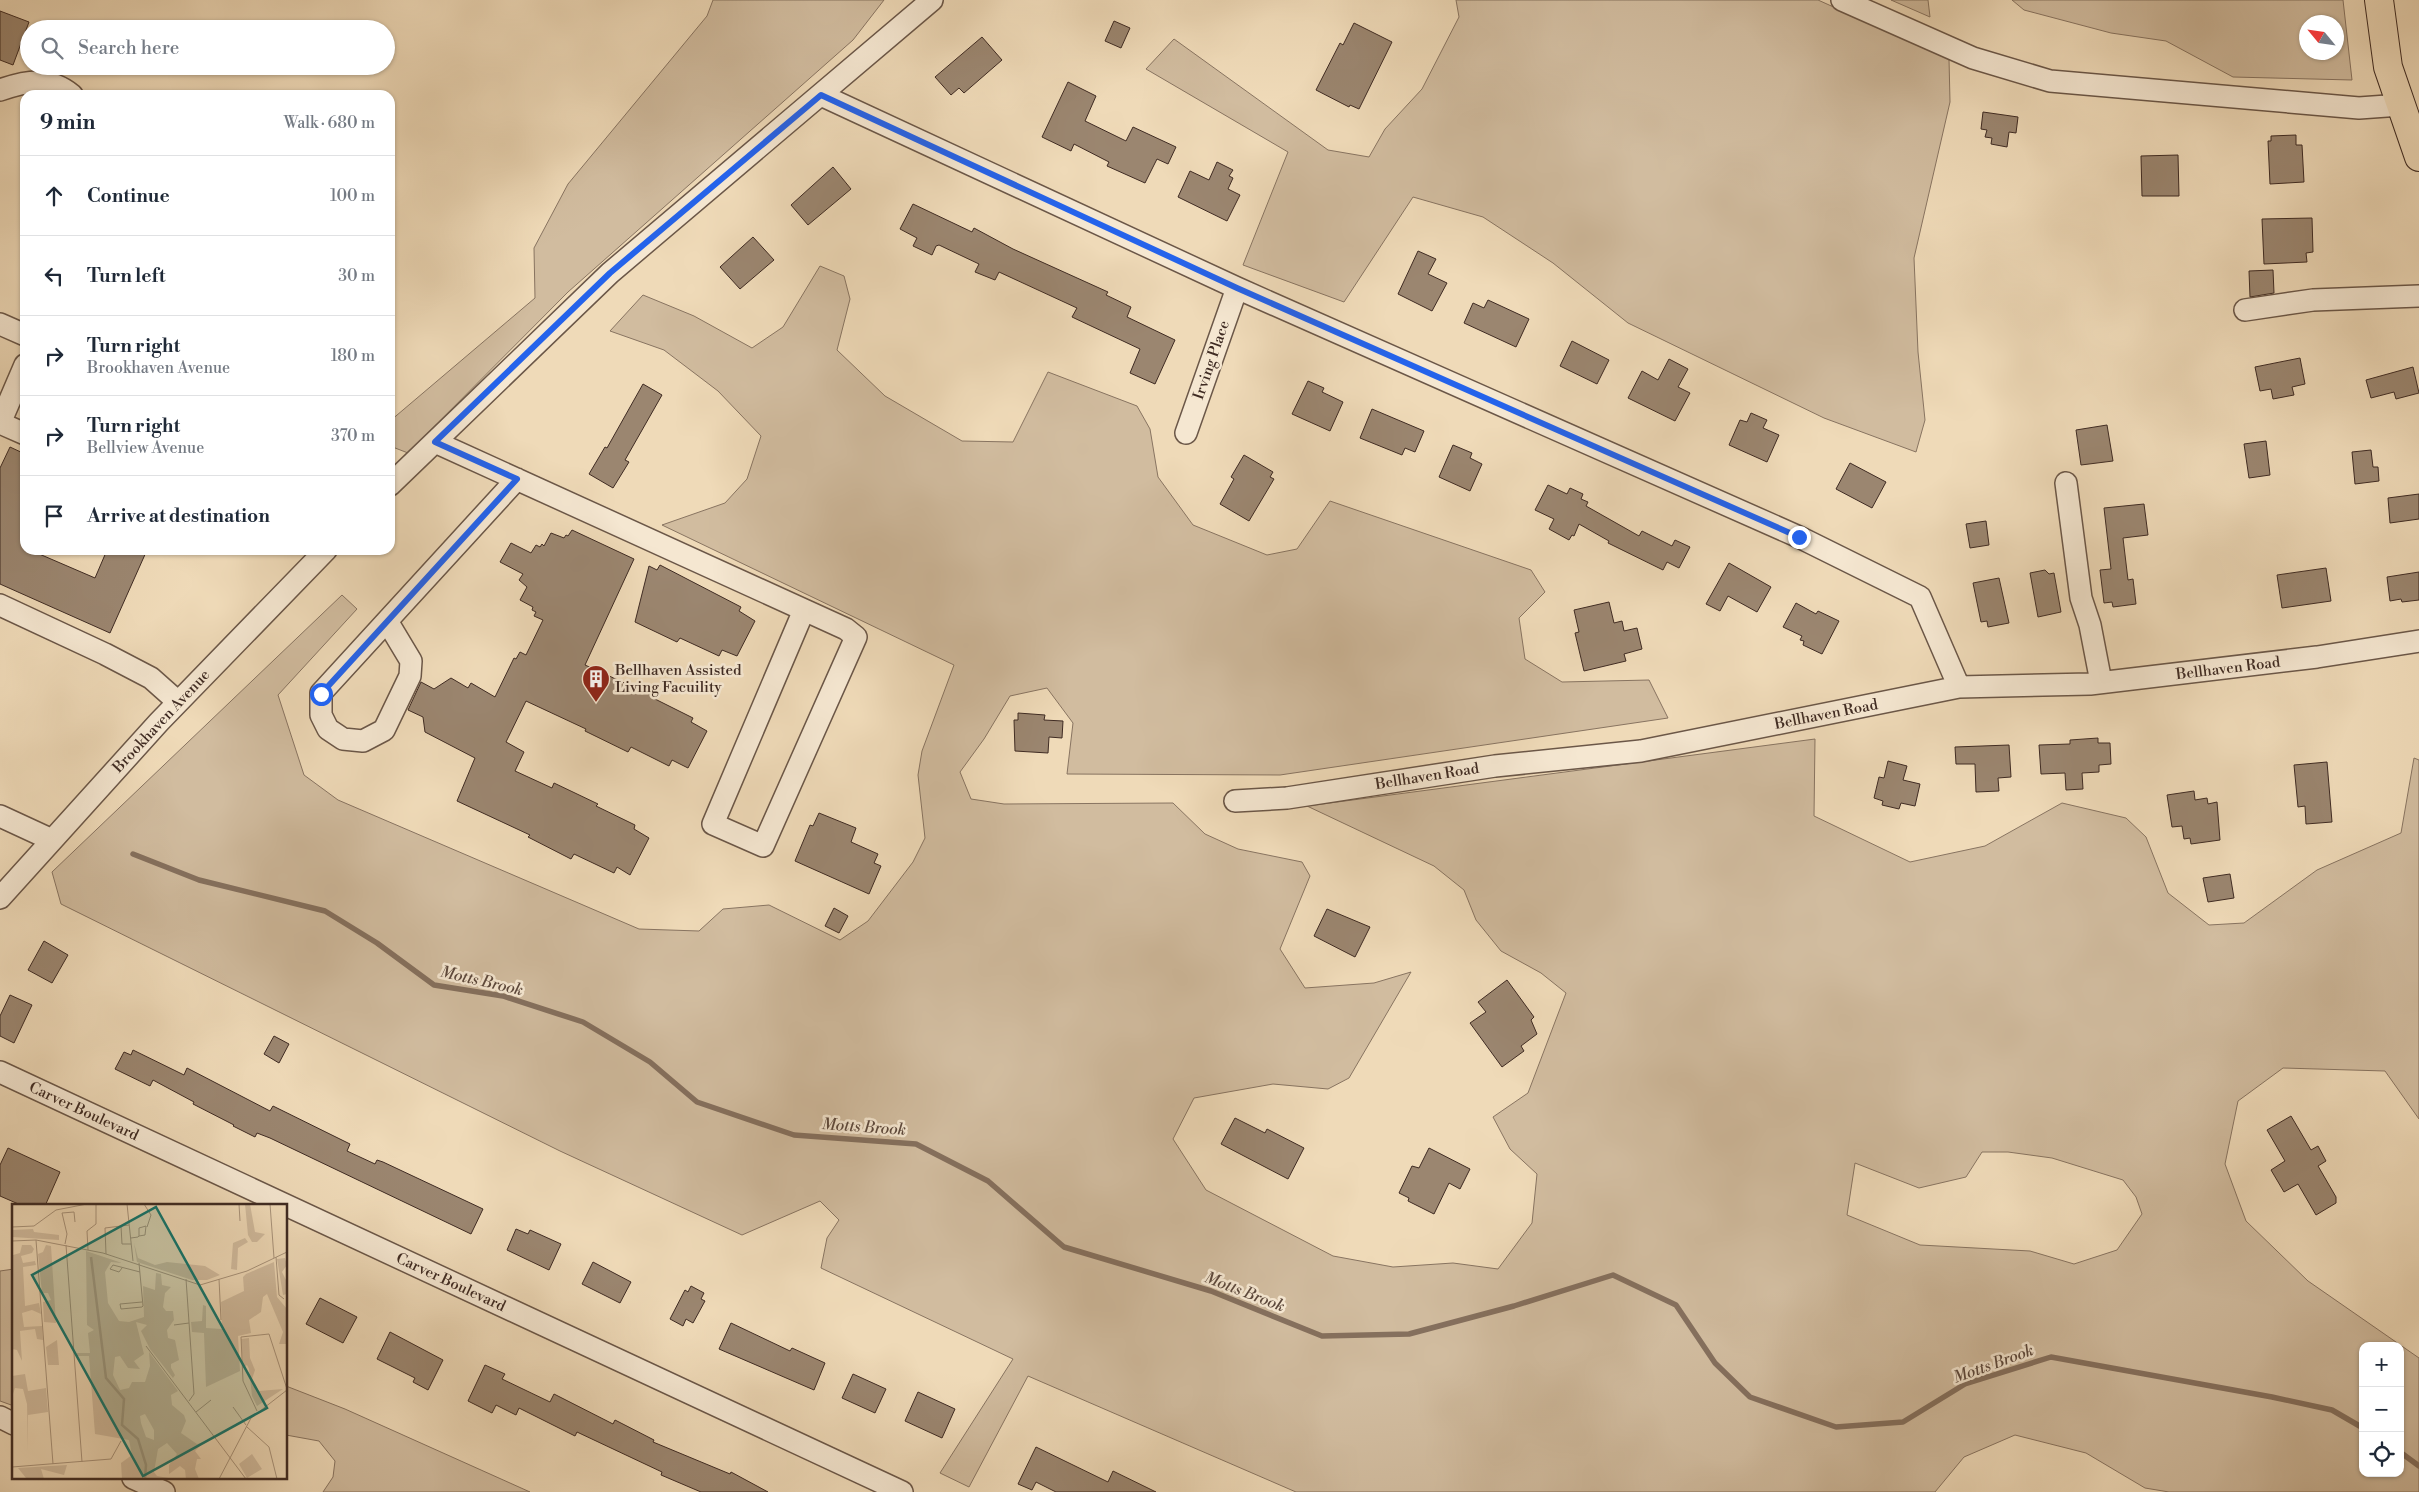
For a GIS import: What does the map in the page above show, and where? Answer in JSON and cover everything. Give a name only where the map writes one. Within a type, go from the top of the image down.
[{"type":"main road","points":[[2379,0],[2388,67],[2419,157]]},
{"type":"street","points":[[395,480],[610,273],[932,0]]},
{"type":"street","points":[[1842,0],[1972,58],[2050,81],[2359,108],[2401,105]]},
{"type":"street","points":[[0,90],[19,83],[48,81],[63,90]]},
{"type":"street","points":[[821,95],[1237,288],[1799,537],[1920,598],[1959,687]]},
{"type":"street","name":"Irving Place","points":[[1186,433],[1237,288]]},
{"type":"street","points":[[2246,310],[2313,300],[2419,296]]},
{"type":"street","points":[[0,324],[20,333]]},
{"type":"street","points":[[20,377],[0,423],[20,432]]},
{"type":"street","points":[[435,442],[846,629],[856,637],[763,846],[713,824],[804,610]]},
{"type":"street","points":[[387,621],[411,661],[410,676],[384,730],[363,741],[343,739],[328,729],[321,715],[321,694],[387,621],[517,479]]},
{"type":"street","points":[[2066,483],[2081,598],[2090,625],[2101,682]]},
{"type":"street","name":"Brookhaven Avenue","points":[[0,898],[178,702],[321,555]]},
{"type":"street","points":[[0,605],[152,678],[178,702]]},
{"type":"street","name":"Bellhaven Road","points":[[1235,801],[1288,798],[1494,766],[1641,751],[1959,687],[2101,682],[2317,657],[2419,641]]},
{"type":"street","points":[[0,816],[52,840]]},
{"type":"street","name":"Carver Boulevard","points":[[0,1072],[283,1204]]},
{"type":"street","name":"Carver Boulevard","points":[[288,1206],[902,1492]]},
{"type":"street","points":[[0,1417],[12,1423]]},
{"type":"street","points":[[137,1480],[164,1492]]},
{"type":"shaded area","points":[[713,0],[884,0],[853,40],[568,292],[408,453],[395,448],[395,417],[535,298],[534,248],[568,184],[707,16]]},
{"type":"shaded area","points":[[1456,0],[1818,0],[1949,59],[1950,102],[1914,258],[1918,352],[1925,420],[1916,452],[1824,418],[1628,323],[1553,263],[1483,217],[1413,197],[1344,302],[1243,265],[1288,152],[1146,69],[1174,39],[1328,150],[1369,157],[1385,129],[1422,89],[1459,17]]},
{"type":"shaded area","points":[[1891,0],[1928,0],[1930,17]]},
{"type":"shaded area","points":[[2012,0],[2343,0],[2352,80],[2233,77],[2166,41],[2111,33],[2024,10]]},
{"type":"shaded area","points":[[820,266],[844,276],[850,299],[837,350],[885,396],[962,441],[1013,442],[1048,372],[1137,406],[1150,429],[1158,477],[1193,525],[1267,555],[1297,549],[1330,501],[1531,570],[1545,592],[1519,618],[1525,659],[1562,682],[1649,680],[1668,718],[1280,775],[1067,774],[1073,723],[1047,688],[1010,696],[984,739],[960,772],[971,799],[1004,804],[1173,803],[1205,834],[1238,849],[1302,862],[1310,876],[1280,949],[1305,988],[1374,983],[1411,972],[1349,1078],[1328,1089],[1273,1084],[1194,1098],[1173,1139],[1206,1190],[1333,1256],[1393,1267],[1453,1263],[1498,1269],[1532,1223],[1537,1174],[1510,1149],[1493,1117],[1528,1093],[1566,993],[1541,973],[1501,951],[1476,920],[1464,890],[1434,866],[1307,806],[1815,739],[1814,816],[1910,862],[1985,846],[2062,803],[2126,818],[2146,837],[2168,893],[2209,925],[2244,923],[2317,870],[2401,833],[2414,758],[2419,760],[2419,1119],[2385,1071],[2283,1068],[2238,1101],[2225,1164],[2246,1221],[2308,1281],[2396,1342],[2359,1342],[2359,1477],[2404,1477],[2404,1348],[2419,1358],[2419,1492],[2169,1492],[2145,1488],[2086,1453],[2015,1435],[1964,1457],[1935,1492],[1296,1492],[1028,1376],[969,1487],[940,1473],[1013,1359],[821,1268],[827,1238],[839,1220],[820,1201],[742,1235],[560,1151],[61,904],[52,872],[342,595],[357,609],[278,695],[304,775],[338,800],[639,929],[699,931],[723,909],[769,905],[840,940],[868,921],[913,862],[925,838],[918,775],[922,751],[954,665],[662,525],[725,503],[747,479],[761,436],[718,391],[664,350],[610,331],[643,295],[694,316],[752,348],[783,327]],"holes":[[[1982,1152],[2008,1152],[2052,1158],[2123,1180],[2136,1197],[2142,1214],[2117,1250],[2074,1264],[2030,1251],[1920,1245],[1847,1215],[1855,1163],[1919,1188],[1966,1177]]]},
{"type":"shaded area","points":[[12,1269],[12,1405],[0,1401],[0,1271]]},
{"type":"shaded area","points":[[288,1387],[345,1409],[530,1492],[323,1492],[333,1477],[335,1461],[319,1441],[288,1435]]},
{"type":"building","points":[[0,11],[24,20],[20,20],[20,46],[13,65],[0,60]]},
{"type":"building","points":[[1114,21],[1130,28],[1121,48],[1105,41]]},
{"type":"building","points":[[1354,23],[1392,42],[1359,109],[1350,105],[1349,107],[1316,90],[1340,43],[1343,45]]},
{"type":"building","points":[[982,37],[1002,60],[964,93],[959,88],[951,95],[935,77]]},
{"type":"building","points":[[1068,82],[1096,96],[1085,121],[1126,141],[1133,127],[1176,147],[1168,164],[1157,159],[1145,183],[1107,166],[1109,162],[1074,144],[1071,151],[1042,137]]},
{"type":"building","points":[[1983,112],[2018,117],[2016,133],[2009,132],[2007,147],[1991,144],[1992,138],[1985,137],[1987,130],[1981,129]]},
{"type":"building","points":[[2296,135],[2296,145],[2302,145],[2304,182],[2270,184],[2268,141],[2271,141],[2271,136]]},
{"type":"building","points":[[2178,155],[2179,196],[2142,196],[2141,156]]},
{"type":"building","points":[[1217,162],[1233,170],[1229,176],[1233,178],[1228,189],[1240,195],[1227,221],[1178,197],[1190,171],[1209,180]]},
{"type":"building","points":[[833,167],[851,189],[808,225],[791,205]]},
{"type":"building","points":[[913,204],[972,232],[974,228],[1013,249],[1108,292],[1106,295],[1131,307],[1127,317],[1175,340],[1155,384],[1130,373],[1140,349],[1072,317],[1077,308],[999,272],[995,280],[975,272],[979,264],[939,245],[936,246],[932,255],[913,246],[917,238],[900,229]]},
{"type":"building","points":[[2312,218],[2313,252],[2306,253],[2307,262],[2264,264],[2262,219]]},
{"type":"building","points":[[753,237],[774,260],[740,289],[720,267]]},
{"type":"building","points":[[1418,251],[1436,259],[1428,274],[1447,283],[1432,311],[1398,294]]},
{"type":"building","points":[[2273,270],[2274,293],[2250,297],[2249,271]]},
{"type":"building","points":[[1488,300],[1529,319],[1516,347],[1464,323],[1473,303],[1484,308]]},
{"type":"building","points":[[1572,341],[1609,360],[1597,384],[1560,366]]},
{"type":"building","points":[[2300,358],[2305,384],[2292,387],[2294,395],[2273,399],[2271,389],[2260,391],[2255,367]]},
{"type":"building","points":[[1669,359],[1688,369],[1678,387],[1690,393],[1675,421],[1628,398],[1642,371],[1658,380]]},
{"type":"building","points":[[2413,367],[2419,393],[2396,399],[2394,392],[2371,398],[2366,380]]},
{"type":"building","points":[[1308,381],[1324,388],[1322,392],[1343,402],[1330,431],[1292,414]]},
{"type":"building","points":[[643,384],[662,395],[625,460],[629,462],[613,488],[589,474],[605,447],[607,448]]},
{"type":"building","points":[[1372,409],[1424,431],[1415,452],[1405,448],[1402,455],[1360,438]]},
{"type":"building","points":[[1751,413],[1767,420],[1763,428],[1779,435],[1767,462],[1729,445],[1740,420],[1747,422]]},
{"type":"building","points":[[2107,425],[2113,461],[2081,465],[2076,430]]},
{"type":"building","points":[[2266,441],[2270,475],[2249,478],[2244,444]]},
{"type":"building","points":[[1453,445],[1472,453],[1470,458],[1482,464],[1470,491],[1439,477]]},
{"type":"building","points":[[10,447],[20,452],[20,555],[42,555],[95,578],[105,555],[145,555],[110,633],[0,584],[0,468]]},
{"type":"building","points":[[2371,450],[2373,467],[2378,467],[2379,481],[2355,484],[2352,452]]},
{"type":"building","points":[[1244,455],[1273,472],[1270,477],[1274,479],[1249,521],[1220,504],[1234,479],[1231,477]]},
{"type":"building","points":[[1850,463],[1886,482],[1872,508],[1836,489]]},
{"type":"building","points":[[1548,485],[1567,494],[1570,488],[1583,494],[1581,499],[1588,502],[1586,506],[1639,536],[1642,531],[1672,546],[1675,540],[1690,547],[1679,568],[1667,562],[1663,570],[1608,543],[1609,541],[1579,524],[1574,536],[1572,535],[1569,540],[1549,529],[1554,519],[1535,510]]},
{"type":"building","points":[[2419,494],[2419,519],[2390,523],[2388,498]]},
{"type":"building","points":[[2144,504],[2148,535],[2123,538],[2128,580],[2133,579],[2136,604],[2113,607],[2112,602],[2104,603],[2100,570],[2111,569],[2104,508]]},
{"type":"building","points":[[1986,521],[1989,545],[1970,548],[1966,524]]},
{"type":"building","name":"Bellhaven Assisted Living Facuility","points":[[572,530],[634,559],[585,665],[653,696],[653,698],[693,718],[691,722],[707,731],[688,768],[672,760],[669,766],[631,747],[628,752],[585,731],[586,729],[526,701],[506,742],[524,752],[515,771],[552,788],[554,783],[598,804],[596,806],[635,825],[634,829],[649,838],[630,875],[617,867],[614,873],[574,854],[571,859],[528,837],[530,835],[457,801],[475,758],[425,732],[423,717],[408,710],[421,682],[434,689],[451,678],[468,688],[471,683],[495,697],[514,658],[516,659],[520,652],[526,655],[543,620],[534,616],[536,612],[532,610],[533,607],[520,600],[527,587],[519,580],[523,574],[500,562],[511,543],[531,553],[536,545],[540,547],[542,544],[544,546],[551,533],[564,538]]},
{"type":"building","points":[[1729,563],[1771,587],[1757,612],[1728,596],[1720,611],[1706,604]]},
{"type":"building","points":[[660,565],[741,607],[739,611],[755,621],[737,656],[722,650],[719,656],[680,638],[677,642],[635,622],[649,566],[657,570]]},
{"type":"building","points":[[2326,568],[2331,601],[2282,608],[2277,575]]},
{"type":"building","points":[[2045,570],[2049,574],[2054,573],[2061,612],[2038,617],[2030,573]]},
{"type":"building","points":[[2419,572],[2419,600],[2402,602],[2401,599],[2390,601],[2387,577]]},
{"type":"building","points":[[1999,578],[2009,623],[1988,627],[1987,621],[1981,622],[1973,583]]},
{"type":"building","points":[[1609,602],[1614,623],[1622,621],[1624,631],[1637,628],[1642,649],[1624,654],[1626,661],[1584,671],[1575,633],[1579,632],[1574,610]]},
{"type":"building","points":[[1796,603],[1816,614],[1818,611],[1839,621],[1822,654],[1803,645],[1804,641],[1800,640],[1802,636],[1783,627]]},
{"type":"building","points":[[1018,713],[1045,715],[1044,720],[1063,721],[1062,738],[1049,737],[1048,753],[1015,751],[1014,720],[1018,720]]},
{"type":"building","points":[[2098,738],[2098,743],[2110,743],[2111,764],[2099,765],[2099,772],[2082,773],[2083,789],[2066,790],[2065,773],[2041,774],[2039,745],[2070,744],[2070,740]]},
{"type":"building","points":[[2009,745],[2011,777],[1998,778],[1999,791],[1976,792],[1975,764],[1956,764],[1955,747]]},
{"type":"building","points":[[1888,761],[1907,766],[1903,780],[1920,784],[1915,806],[1901,803],[1899,809],[1882,805],[1883,801],[1874,798],[1879,777],[1884,778]]},
{"type":"building","points":[[2327,762],[2332,822],[2306,824],[2305,806],[2298,807],[2294,765]]},
{"type":"building","points":[[2194,791],[2195,800],[2207,798],[2208,804],[2217,802],[2220,840],[2191,844],[2190,838],[2184,839],[2182,826],[2172,827],[2167,795]]},
{"type":"building","points":[[819,813],[856,828],[851,842],[878,854],[874,863],[881,866],[869,894],[795,861],[810,825],[813,826]]},
{"type":"building","points":[[2230,874],[2234,898],[2208,902],[2203,878]]},
{"type":"building","points":[[834,908],[848,916],[839,933],[825,926]]},
{"type":"building","points":[[1327,909],[1370,927],[1355,957],[1314,936]]},
{"type":"building","points":[[44,941],[68,955],[52,983],[28,970]]},
{"type":"building","points":[[1507,980],[1534,1017],[1531,1020],[1537,1034],[1521,1046],[1524,1051],[1502,1067],[1470,1023],[1486,1012],[1478,1002]]},
{"type":"building","points":[[10,995],[32,1005],[14,1043],[0,1036],[0,1016]]},
{"type":"building","points":[[274,1036],[289,1044],[279,1063],[264,1054]]},
{"type":"building","points":[[133,1050],[184,1075],[187,1068],[270,1111],[273,1106],[350,1144],[347,1151],[375,1164],[377,1160],[383,1162],[483,1209],[471,1234],[270,1138],[257,1133],[255,1137],[153,1080],[150,1086],[115,1069],[124,1052],[131,1055]]},
{"type":"building","points":[[2291,1116],[2311,1150],[2318,1146],[2326,1161],[2318,1166],[2336,1197],[2336,1203],[2316,1215],[2298,1184],[2284,1192],[2271,1170],[2285,1161],[2267,1130]]},
{"type":"building","points":[[1235,1118],[1265,1133],[1267,1129],[1304,1148],[1288,1179],[1221,1144]]},
{"type":"building","points":[[8,1148],[60,1172],[46,1204],[18,1204],[0,1196],[0,1165]]},
{"type":"building","points":[[1429,1148],[1470,1169],[1460,1189],[1449,1183],[1434,1214],[1408,1201],[1409,1198],[1399,1193],[1412,1166],[1419,1168]]},
{"type":"building","points":[[516,1229],[528,1234],[530,1230],[561,1244],[549,1270],[507,1250]]},
{"type":"building","points":[[593,1262],[631,1282],[620,1303],[582,1284]]},
{"type":"building","points":[[691,1286],[704,1293],[701,1299],[705,1301],[693,1323],[686,1319],[683,1326],[670,1319],[685,1290],[688,1292]]},
{"type":"building","points":[[320,1298],[357,1317],[343,1343],[306,1324]]},
{"type":"building","points":[[731,1323],[790,1351],[792,1348],[825,1363],[814,1390],[719,1349]]},
{"type":"building","points":[[390,1332],[443,1360],[428,1390],[413,1382],[415,1378],[377,1359]]},
{"type":"building","points":[[485,1365],[505,1374],[502,1379],[550,1402],[554,1394],[613,1424],[615,1420],[654,1440],[653,1442],[730,1474],[731,1472],[768,1492],[701,1492],[661,1475],[662,1472],[577,1432],[575,1436],[519,1408],[516,1415],[496,1405],[492,1413],[468,1401]]},
{"type":"building","points":[[853,1374],[886,1389],[875,1413],[842,1398]]},
{"type":"building","points":[[918,1392],[955,1409],[942,1438],[905,1421]]},
{"type":"building","points":[[1036,1447],[1108,1482],[1113,1471],[1156,1492],[1056,1492],[1036,1482],[1032,1490],[1018,1484]]},
{"type":"waterway","name":"Motts Brook","points":[[133,854],[199,880],[325,911],[377,943],[434,985],[503,996],[583,1022],[650,1062],[697,1102],[794,1135],[916,1144],[988,1181],[1064,1247],[1211,1291],[1322,1336],[1409,1334],[1514,1306],[1613,1275],[1676,1305],[1715,1363],[1750,1397],[1836,1427],[1903,1422],[1965,1384],[2051,1357],[2272,1397],[2332,1410],[2359,1426]]},
{"type":"waterway","name":"Motts Brook","points":[[2404,1455],[2419,1466]]},
{"type":"place","name":"Bellhaven Assisted Living Facuility","points":[[596,703]]},
{"type":"route","points":[[321,694],[517,479],[435,442],[610,273],[821,95],[1237,288],[1799,537]]}]
